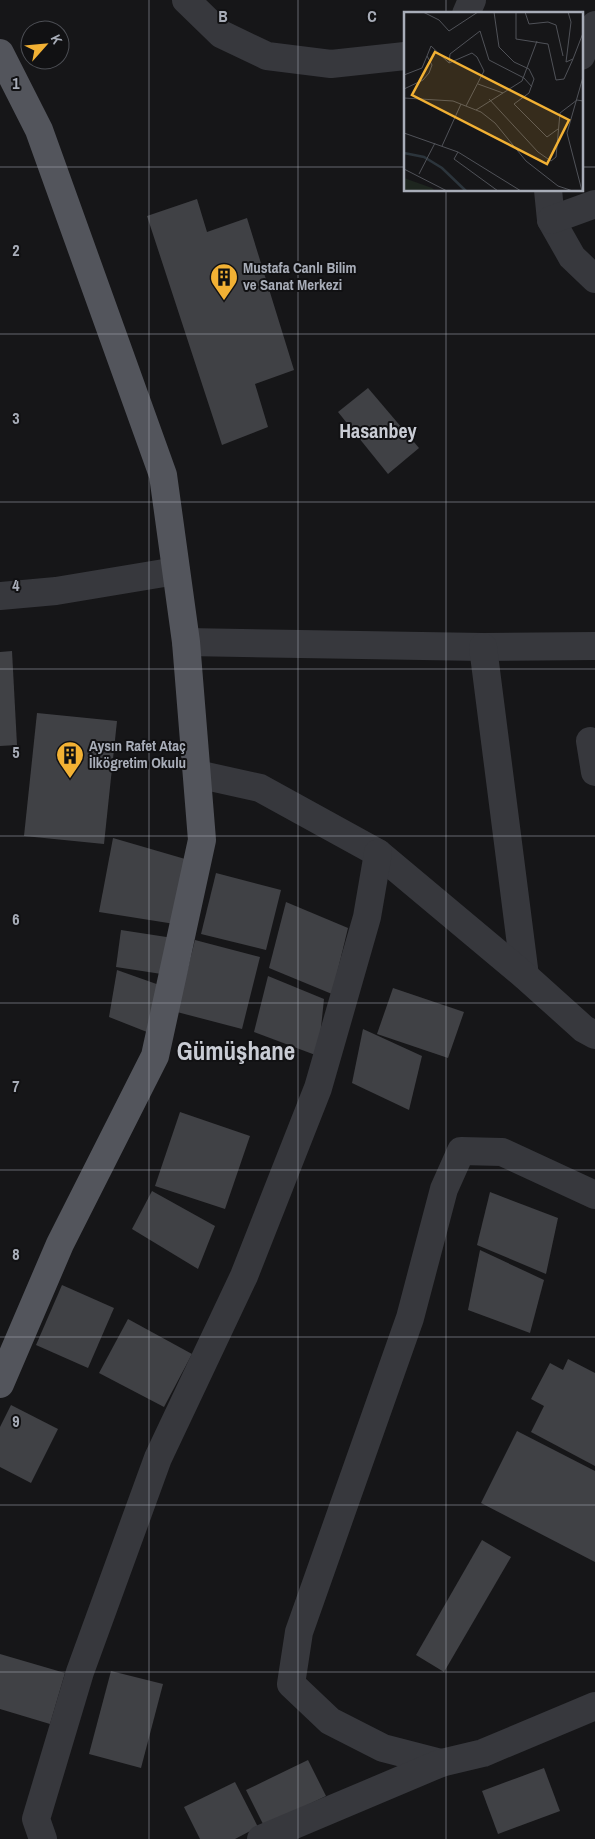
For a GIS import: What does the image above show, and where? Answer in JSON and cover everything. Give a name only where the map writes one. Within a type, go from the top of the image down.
[{"type":"main road","points":[[0,53],[39,130],[164,475],[186,642],[202,840],[156,1056],[60,1244],[0,1384]]},
{"type":"street","points":[[186,0],[222,34],[267,56],[331,64],[404,56]]},
{"type":"street","points":[[199,0],[222,34]]},
{"type":"street","points":[[467,12],[472,0]]},
{"type":"street","points":[[582,54],[595,25]]},
{"type":"street","points":[[548,191],[551,220],[572,257],[595,278]]},
{"type":"street","points":[[551,220],[595,204]]},
{"type":"street","points":[[0,596],[56,591],[176,571]]},
{"type":"street","points":[[186,642],[484,647],[595,646]]},
{"type":"street","points":[[484,647],[525,976]]},
{"type":"street","points":[[590,742],[595,772]]},
{"type":"street","points":[[197,774],[260,788],[378,853],[525,976],[584,1029],[595,1036]]},
{"type":"street","points":[[43,1839],[36,1819],[80,1672],[158,1458],[244,1276],[318,1088],[367,917],[378,853]]},
{"type":"street","points":[[441,1763],[384,1748],[330,1721],[291,1684],[299,1632],[410,1318],[444,1189],[461,1151],[502,1152],[595,1195]]},
{"type":"street","points":[[261,1839],[441,1763],[483,1753],[595,1706]]},
{"type":"building","name":"Mustafa Canlı Bilim ve Sanat Merkezi","points":[[197,199],[207,232],[247,218],[294,370],[255,384],[268,427],[222,445],[147,216]]},
{"type":"building","points":[[368,388],[419,448],[388,474],[338,412]]},
{"type":"building","points":[[12,651],[17,745],[0,746],[0,652]]},
{"type":"building","name":"Aysın Rafet Ataç İlkögretim Okulu","points":[[37,713],[117,721],[104,844],[24,836]]},
{"type":"building","points":[[113,838],[192,861],[181,925],[99,912]]},
{"type":"building","points":[[216,873],[281,890],[266,950],[201,934]]},
{"type":"building","points":[[286,902],[348,928],[332,994],[269,968]]},
{"type":"building","points":[[121,930],[173,938],[168,975],[116,967]]},
{"type":"building","points":[[195,940],[260,957],[242,1029],[177,1012]]},
{"type":"building","points":[[117,970],[165,987],[152,1034],[109,1017]]},
{"type":"building","points":[[268,976],[324,999],[318,1056],[254,1032]]},
{"type":"building","points":[[393,988],[464,1012],[448,1058],[377,1034]]},
{"type":"building","points":[[363,1029],[422,1056],[409,1110],[352,1083]]},
{"type":"building","points":[[180,1112],[250,1136],[225,1209],[155,1186]]},
{"type":"building","points":[[152,1191],[215,1226],[198,1269],[132,1229]]},
{"type":"building","points":[[490,1192],[558,1218],[546,1274],[477,1245]]},
{"type":"building","points":[[480,1250],[544,1280],[530,1333],[468,1310]]},
{"type":"building","points":[[62,1285],[114,1308],[88,1368],[36,1345]]},
{"type":"building","points":[[128,1319],[192,1354],[164,1407],[99,1373]]},
{"type":"building","points":[[568,1359],[595,1373],[595,1466],[531,1432],[544,1406],[531,1399],[550,1363],[563,1370]]},
{"type":"building","points":[[11,1405],[58,1429],[31,1483],[0,1467],[0,1427]]},
{"type":"building","points":[[517,1431],[595,1471],[595,1562],[481,1503]]},
{"type":"building","points":[[482,1540],[511,1557],[444,1672],[416,1655]]},
{"type":"building","points":[[0,1654],[65,1673],[50,1724],[0,1709]]},
{"type":"building","points":[[111,1671],[163,1684],[141,1768],[89,1754]]},
{"type":"building","points":[[308,1760],[326,1796],[264,1826],[246,1790]]},
{"type":"building","points":[[544,1768],[560,1811],[498,1834],[482,1791]]},
{"type":"building","points":[[235,1782],[258,1827],[235,1839],[200,1839],[184,1807]]},
{"type":"place","name":"Mustafa Canlı Bilim ve Sanat Merkezi","points":[[224,301]]},
{"type":"place","name":"Aysın Rafet Ataç İlkögretim Okulu","points":[[70,779]]},
{"type":"district","name":"Hasanbey","points":[[378,431]]},
{"type":"district","name":"Gümüşhane","points":[[236,1051]]}]
